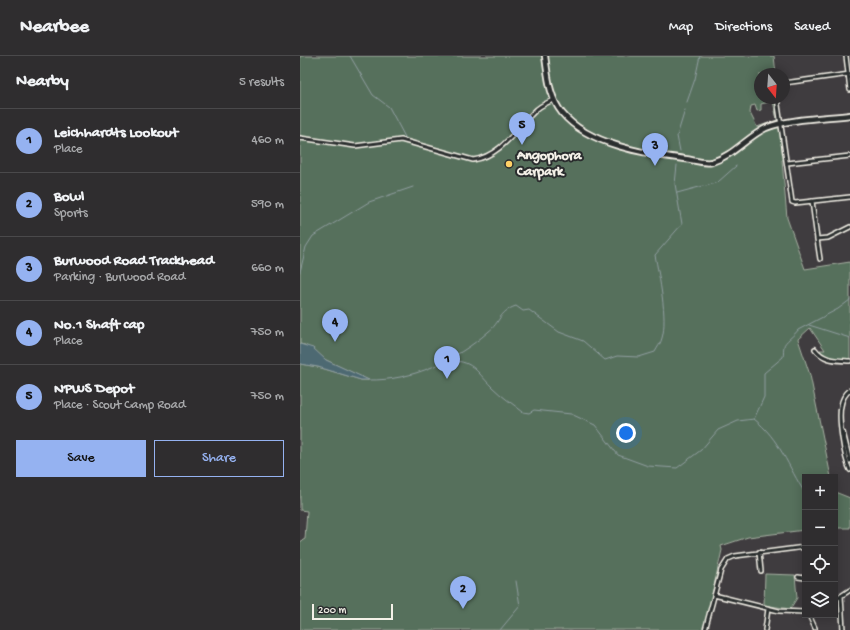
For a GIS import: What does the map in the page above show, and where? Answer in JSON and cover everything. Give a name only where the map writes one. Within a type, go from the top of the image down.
[{"type":"main road","points":[[545,56],[554,100],[562,113],[575,126],[591,135],[642,152],[706,162],[724,157],[759,132],[780,124],[850,115]]},
{"type":"street","points":[[846,56],[850,90]]},
{"type":"street","points":[[790,82],[849,75]]},
{"type":"street","points":[[300,138],[355,146],[401,140],[473,160],[492,154],[506,142],[538,108],[554,100]]},
{"type":"street","points":[[778,104],[792,203],[850,197]]},
{"type":"street","points":[[787,164],[850,156]]},
{"type":"street","points":[[812,201],[820,259]]},
{"type":"street","points":[[817,239],[828,238],[850,227]]},
{"type":"street","points":[[815,349],[819,355],[828,359],[850,361]]},
{"type":"street","points":[[850,390],[844,396],[841,404],[844,453],[850,470]]},
{"type":"street","points":[[842,430],[850,461]]},
{"type":"street","points":[[705,630],[721,570],[728,559],[735,556],[758,552],[802,546]]},
{"type":"street","points":[[758,552],[761,571]]},
{"type":"street","points":[[798,577],[802,578]]},
{"type":"street","points":[[838,598],[850,590]]},
{"type":"street","points":[[714,595],[768,609],[787,612],[802,612]]},
{"type":"street","points":[[841,596],[844,630]]},
{"type":"street","points":[[765,630],[768,609]]},
{"type":"street","points":[[810,618],[815,628]]},
{"type":"green space","points":[[300,56],[774,56],[775,68],[754,68],[754,104],[761,104],[761,110],[757,111],[755,105],[751,106],[750,113],[757,127],[777,120],[774,104],[776,104],[785,159],[782,160],[787,218],[805,269],[850,262],[850,360],[833,359],[822,354],[820,350],[825,350],[810,328],[798,339],[810,375],[830,474],[802,474],[802,530],[748,537],[721,546],[722,550],[704,630],[300,630],[300,542],[305,539],[307,511],[300,510],[300,364],[318,367],[361,380],[368,380],[326,360],[305,345],[300,344]]},
{"type":"green space","points":[[838,493],[850,498],[850,528],[838,528]]},
{"type":"green space","points":[[765,574],[795,575],[797,598],[790,609],[764,605]]},
{"type":"water","points":[[300,344],[313,348],[326,360],[369,380],[361,380],[318,367],[300,364]]},
{"type":"waterway","points":[[350,56],[373,95],[389,107],[406,139]]},
{"type":"waterway","points":[[687,102],[695,79],[700,56]]},
{"type":"waterway","points":[[680,151],[677,136],[685,110]]},
{"type":"waterway","points":[[369,380],[401,377],[417,373],[448,360],[475,342],[492,328],[506,311],[516,306],[523,311],[529,310],[559,332],[583,341],[605,360],[617,356],[639,357],[655,352],[660,344],[664,330],[662,297],[655,255],[682,224],[675,184],[677,165]]},
{"type":"waterway","points":[[706,186],[718,182],[736,166]]},
{"type":"waterway","points":[[677,193],[703,186]]},
{"type":"waterway","points":[[300,272],[306,247],[313,236],[369,202],[413,187]]},
{"type":"waterway","points":[[446,360],[462,362],[473,367],[503,397],[523,412],[529,413],[534,410],[571,414],[595,425],[618,455],[648,466],[677,468],[701,450],[718,430],[738,421],[754,419],[764,397],[764,373],[783,357],[784,344],[798,330],[838,309],[850,300]]},
{"type":"waterway","points":[[809,325],[850,338]]},
{"type":"waterway","points":[[754,419],[771,435],[802,488]]},
{"type":"waterway","points":[[500,630],[520,606],[516,581]]},
{"type":"place","name":"NPWS Depot","points":[[522,145]]},
{"type":"place","name":"Angophora Carpark","points":[[509,164]]},
{"type":"place","name":"Burwood Road Trackhead","points":[[655,166]]},
{"type":"place","name":"No.1 Shaft cap","points":[[335,342]]},
{"type":"place","name":"Leichhardts Lookout","points":[[447,379]]},
{"type":"place","name":"Bowl","points":[[463,609]]}]
